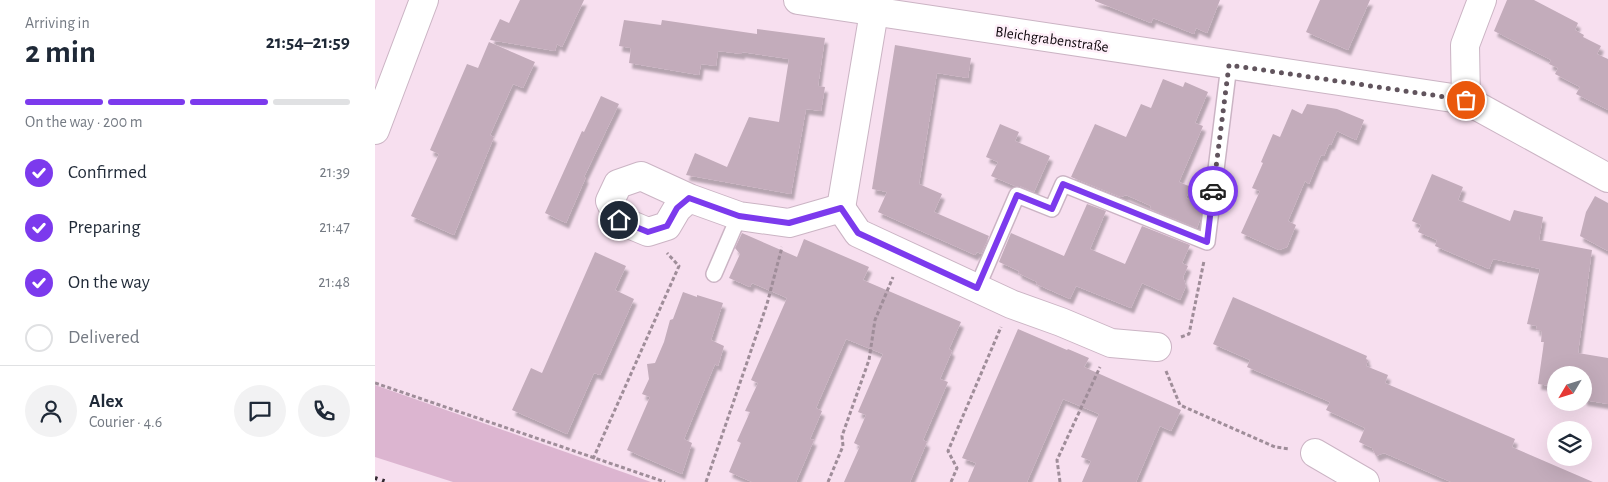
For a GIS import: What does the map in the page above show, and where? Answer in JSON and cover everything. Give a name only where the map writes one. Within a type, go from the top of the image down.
[{"type":"street","points":[[375,130],[424,0]]},
{"type":"street","name":"Bleichgrabenstraße","points":[[798,0],[1466,100],[1608,178]]},
{"type":"street","points":[[1466,100],[1465,45],[1482,0]]},
{"type":"street","points":[[874,12],[841,208],[858,233],[1011,304],[1111,343],[1157,347]]},
{"type":"street","points":[[689,198],[677,208],[667,226],[648,232],[619,220],[610,201],[618,184],[641,176],[689,198],[739,216],[789,223],[841,208]]},
{"type":"street","points":[[1315,453],[1365,482]]},
{"type":"lane","points":[[977,288],[1017,195],[1052,209],[1063,184],[1207,242],[1229,65]]},
{"type":"lane","points":[[714,274],[739,216]]},
{"type":"path","points":[[706,482],[767,304],[789,223]]},
{"type":"path","points":[[593,459],[679,266],[648,232]]},
{"type":"path","points":[[1207,242],[1189,334],[1157,347],[1179,404],[1275,447],[1315,453]]},
{"type":"path","points":[[828,482],[843,446],[842,436],[869,360],[875,320],[904,253]]},
{"type":"path","points":[[951,482],[957,468],[948,451],[1011,304]]},
{"type":"path","points":[[1060,482],[1057,460],[1111,343]]},
{"type":"path","points":[[375,383],[665,482]]},
{"type":"shaded area","points":[[375,385],[651,482],[453,482],[375,457]]},
{"type":"building","points":[[520,0],[584,0],[562,47],[557,44],[555,51],[490,40],[500,19],[509,23]]},
{"type":"building","points":[[1095,0],[1220,0],[1207,33],[1196,28],[1194,34],[1153,18],[1151,23]]},
{"type":"building","points":[[1320,0],[1370,0],[1348,50],[1306,32]]},
{"type":"building","points":[[1507,0],[1534,0],[1578,23],[1575,30],[1584,35],[1583,37],[1601,46],[1597,54],[1608,59],[1608,110],[1576,94],[1580,87],[1555,74],[1558,68],[1549,64],[1551,60],[1494,31]]},
{"type":"building","points":[[624,20],[661,25],[662,20],[757,34],[757,29],[825,38],[818,86],[825,87],[821,111],[806,109],[791,194],[686,175],[695,153],[727,167],[749,117],[779,122],[789,59],[742,52],[742,54],[718,51],[716,66],[701,64],[699,75],[629,63],[631,48],[619,46]]},
{"type":"building","points":[[489,42],[535,62],[523,88],[513,84],[490,135],[494,137],[454,235],[411,216],[439,154],[430,150],[467,64],[478,68]]},
{"type":"building","points":[[895,45],[971,58],[968,78],[937,73],[919,184],[942,194],[934,212],[989,236],[981,254],[977,252],[975,255],[878,212],[887,192],[872,189]]},
{"type":"building","points":[[1163,79],[1183,87],[1185,82],[1208,92],[1195,123],[1203,126],[1179,182],[1191,187],[1186,198],[1202,205],[1197,228],[1150,209],[1151,206],[1126,195],[1121,197],[1071,177],[1095,124],[1126,137],[1141,104],[1151,108]]},
{"type":"building","points":[[601,96],[619,104],[584,177],[586,177],[566,223],[545,213],[582,131],[584,132]]},
{"type":"building","points":[[1307,104],[1337,109],[1364,120],[1356,140],[1337,131],[1324,156],[1321,155],[1309,184],[1305,181],[1288,221],[1296,225],[1287,247],[1279,250],[1241,233],[1260,191],[1252,188],[1273,134],[1280,137],[1292,109],[1302,114]]},
{"type":"building","points":[[1000,124],[1019,132],[1015,141],[1050,156],[1034,192],[991,176],[998,162],[986,157]]},
{"type":"building","points":[[1432,174],[1463,187],[1458,200],[1510,221],[1514,210],[1543,217],[1539,240],[1592,250],[1578,353],[1608,358],[1608,404],[1593,402],[1593,366],[1547,366],[1547,386],[1538,384],[1544,342],[1541,342],[1542,331],[1536,330],[1537,326],[1527,324],[1540,269],[1493,259],[1489,269],[1435,246],[1437,240],[1418,232],[1421,225],[1412,221]]},
{"type":"building","points":[[1595,196],[1608,203],[1608,251],[1580,236],[1586,212]]},
{"type":"building","points":[[1087,204],[1106,211],[1090,249],[1125,264],[1142,226],[1190,245],[1182,263],[1188,266],[1183,277],[1186,286],[1180,300],[1142,283],[1131,308],[1076,286],[1070,299],[1036,284],[1037,282],[1018,273],[1019,271],[999,262],[1011,233],[1064,256]]},
{"type":"building","points":[[742,233],[797,257],[804,239],[869,267],[863,280],[961,322],[949,349],[952,351],[940,379],[948,382],[923,440],[927,442],[910,482],[844,482],[860,446],[854,443],[866,415],[858,412],[883,354],[846,339],[816,408],[822,411],[810,439],[814,440],[796,482],[752,482],[729,472],[741,443],[737,441],[750,412],[745,411],[758,383],[751,380],[787,298],[752,283],[750,287],[729,278],[740,254],[735,248]]},
{"type":"building","points":[[595,252],[626,266],[615,290],[634,299],[600,375],[594,373],[567,434],[512,410],[531,368],[542,373]]},
{"type":"building","points":[[683,292],[723,303],[711,340],[724,346],[718,366],[715,364],[684,439],[692,443],[682,474],[627,450],[650,397],[642,394],[649,379],[647,364],[655,363],[664,342],[670,320],[673,319]]},
{"type":"building","points":[[1233,297],[1367,356],[1366,366],[1388,375],[1385,383],[1515,439],[1512,447],[1547,462],[1547,466],[1556,466],[1593,482],[1451,482],[1384,453],[1376,456],[1372,448],[1359,442],[1365,428],[1326,410],[1330,402],[1247,367],[1250,360],[1213,344]]},
{"type":"building","points":[[1018,329],[1089,358],[1084,367],[1181,410],[1171,431],[1160,426],[1136,482],[1082,482],[1091,461],[1081,457],[1099,414],[1063,399],[1027,482],[968,482],[976,463],[962,458]]},
{"type":"railway","points":[[375,478],[387,482]]},
{"type":"way so far","points":[[1213,191],[1229,65],[1466,100]]},
{"type":"route","points":[[619,220],[648,232],[667,226],[677,208],[689,198],[739,216],[789,223],[841,208],[858,233],[977,288],[1017,195],[1052,209],[1063,184],[1207,242],[1213,191]]}]
